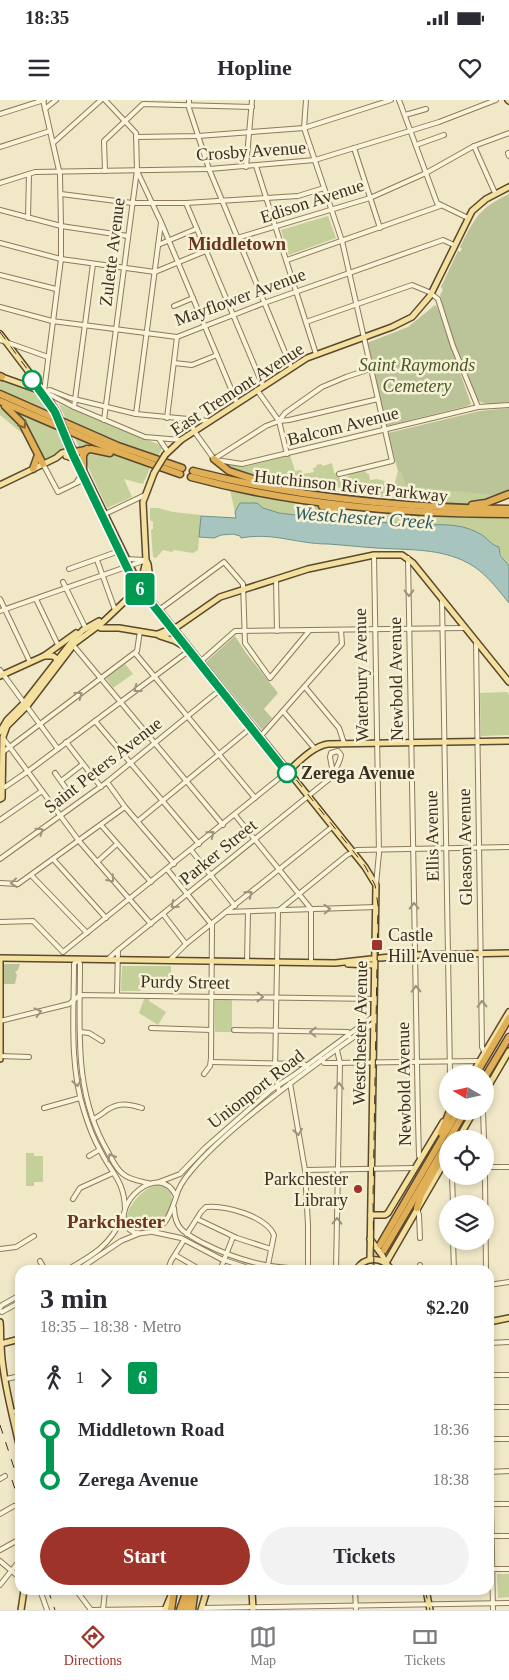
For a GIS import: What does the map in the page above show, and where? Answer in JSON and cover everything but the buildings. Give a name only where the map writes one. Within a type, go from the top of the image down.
[{"type":"highway","points":[[0,394],[118,446],[181,471],[94,449],[75,451]]},
{"type":"highway","points":[[0,402],[133,458]]},
{"type":"highway","points":[[0,402],[22,423],[43,464]]},
{"type":"highway","points":[[83,470],[84,455],[87,449]]},
{"type":"highway","points":[[33,469],[38,455]]},
{"type":"highway","points":[[218,458],[229,471],[280,489]]},
{"type":"highway","name":"Hutchinson River Parkway","points":[[509,509],[402,504],[317,498],[256,492],[192,474],[280,489],[317,498],[391,510],[509,514]]},
{"type":"highway","points":[[329,493],[317,498],[322,506],[335,509]]},
{"type":"highway","points":[[452,507],[484,503],[509,494]]},
{"type":"highway","points":[[374,498],[402,504]]},
{"type":"highway","points":[[375,513],[391,510]]},
{"type":"highway","points":[[480,1065],[509,1018]]},
{"type":"highway","points":[[485,1065],[509,1025]]},
{"type":"highway","points":[[492,1065],[509,1036]]},
{"type":"highway","points":[[494,1070],[509,1045]]},
{"type":"highway","points":[[439,1156],[382,1248],[416,1176],[447,1120]]},
{"type":"highway","points":[[389,1230],[453,1120]]},
{"type":"highway","points":[[417,1208],[421,1195],[439,1162]]},
{"type":"highway","points":[[167,1610],[172,1595]]},
{"type":"highway","points":[[180,1610],[185,1595]]},
{"type":"highway","points":[[186,1610],[192,1595]]},
{"type":"highway","points":[[192,1610],[194,1595]]},
{"type":"main road","name":"East Tremont Avenue","points":[[140,586],[146,560],[143,502],[154,473],[166,453],[180,440],[292,367],[316,354],[408,320],[420,309],[431,294],[454,245],[477,205],[509,187]]},
{"type":"main road","points":[[0,334],[29,373],[46,392],[140,586],[168,621],[173,632],[170,634],[158,634],[119,628],[101,628],[96,625]]},
{"type":"main road","points":[[22,384],[27,382],[30,376],[29,373]]},
{"type":"main road","points":[[1,376],[46,392]]},
{"type":"main road","points":[[64,455],[70,441]]},
{"type":"main road","points":[[0,485],[75,451]]},
{"type":"main road","points":[[64,455],[78,460]]},
{"type":"main road","points":[[170,629],[219,597],[326,564],[374,555],[392,554],[408,558],[509,682]]},
{"type":"main road","name":"East Tremont Avenue","points":[[145,582],[148,572],[146,560]]},
{"type":"main road","points":[[2,732],[26,705],[73,640],[108,616],[145,582],[157,608]]},
{"type":"main road","points":[[108,616],[119,628]]},
{"type":"main road","points":[[170,629],[221,688],[365,867],[376,885]]},
{"type":"main road","points":[[1,673],[44,656],[58,645],[86,631]]},
{"type":"main road","points":[[59,660],[86,631]]},
{"type":"main road","points":[[158,634],[190,650]]},
{"type":"main road","points":[[44,656],[51,656],[59,660]]},
{"type":"main road","points":[[0,799],[2,798],[2,732],[6,720],[26,705]]},
{"type":"main road","points":[[287,772],[321,745],[376,742],[509,740]]},
{"type":"main road","name":"Westchester Avenue","points":[[370,1260],[376,885]]},
{"type":"main road","points":[[380,958],[415,955],[509,953]]},
{"type":"main road","points":[[0,1057],[0,959],[374,965]]},
{"type":"main road","points":[[335,963],[371,959]]},
{"type":"main road","points":[[478,1065],[509,1012]]},
{"type":"main road","points":[[494,1078],[506,1060],[509,1051]]},
{"type":"main road","points":[[371,1215],[387,1214],[445,1120]]},
{"type":"main road","points":[[386,1263],[439,1170]]},
{"type":"main road","points":[[370,1238],[386,1263]]},
{"type":"main road","points":[[360,1265],[370,1260],[386,1263]]},
{"type":"main road","points":[[494,1321],[509,1318]]},
{"type":"main road","points":[[0,1322],[0,1344],[15,1424]]},
{"type":"main road","points":[[0,1344],[15,1341]]},
{"type":"main road","points":[[21,1610],[24,1595]]},
{"type":"main road","points":[[201,1609],[205,1595]]},
{"type":"main road","points":[[252,1595],[253,1609]]},
{"type":"street","points":[[0,114],[44,100],[59,172],[61,259],[52,320],[46,392]]},
{"type":"street","points":[[45,109],[56,100]]},
{"type":"street","points":[[53,143],[101,100]]},
{"type":"street","points":[[105,100],[136,133],[136,137],[198,136],[304,128],[392,100]]},
{"type":"street","points":[[246,166],[252,100]]},
{"type":"street","points":[[306,100],[304,128],[342,241],[392,461],[340,474]]},
{"type":"street","points":[[399,100],[437,202],[440,206],[468,218]]},
{"type":"street","name":"Crosby Avenue","points":[[0,182],[28,174],[208,169],[315,160],[410,129],[441,121],[496,100]]},
{"type":"street","points":[[189,102],[208,169],[292,367]]},
{"type":"street","points":[[105,171],[104,141],[143,104],[189,102],[252,106]]},
{"type":"street","points":[[405,116],[426,109]]},
{"type":"street","points":[[0,147],[50,131]]},
{"type":"street","name":"Edison Avenue","points":[[0,243],[61,259],[155,272],[237,238],[276,228],[370,198],[426,173],[474,146],[509,133]]},
{"type":"street","points":[[416,145],[444,135]]},
{"type":"street","name":"Zulette Avenue","points":[[104,420],[137,170],[136,137]]},
{"type":"street","points":[[474,146],[494,194]]},
{"type":"street","points":[[354,148],[380,228]]},
{"type":"street","points":[[256,166],[316,354]]},
{"type":"street","points":[[137,170],[161,222],[237,403]]},
{"type":"street","points":[[28,174],[28,218]]},
{"type":"street","points":[[61,194],[132,204],[153,204],[222,202],[298,196],[324,188]]},
{"type":"street","points":[[186,203],[263,386]]},
{"type":"street","points":[[287,260],[440,206]]},
{"type":"street","points":[[0,210],[61,226],[128,236]]},
{"type":"street","points":[[136,414],[161,222]]},
{"type":"street","points":[[158,246],[196,229]]},
{"type":"street","name":"Mayflower Avenue","points":[[0,307],[52,320],[177,337],[264,302],[444,240],[454,245]]},
{"type":"street","points":[[74,407],[93,264]]},
{"type":"street","points":[[0,275],[56,289]]},
{"type":"street","points":[[306,322],[412,285],[431,294],[438,300],[453,348],[478,408]]},
{"type":"street","points":[[174,306],[193,298]]},
{"type":"street","points":[[167,418],[177,337]]},
{"type":"street","points":[[0,340],[48,357]]},
{"type":"street","points":[[17,357],[23,348]]},
{"type":"street","points":[[174,363],[192,365],[217,355]]},
{"type":"street","points":[[190,420],[194,431],[218,458],[266,426],[279,420],[285,413],[322,387],[346,376],[370,370]]},
{"type":"street","points":[[46,392],[50,390],[76,400],[136,414],[210,421]]},
{"type":"street","points":[[257,390],[279,420],[287,454]]},
{"type":"street","points":[[46,392],[58,400],[145,437],[180,440]]},
{"type":"street","points":[[51,402],[58,400]]},
{"type":"street","points":[[279,420],[289,420],[378,400]]},
{"type":"street","name":"Balcom Avenue","points":[[218,458],[242,464],[478,408],[509,405]]},
{"type":"street","points":[[158,439],[166,453]]},
{"type":"street","points":[[43,464],[58,492],[87,478]]},
{"type":"street","points":[[75,485],[83,470]]},
{"type":"street","points":[[104,514],[145,495]]},
{"type":"street","points":[[69,569],[122,550]]},
{"type":"street","name":"Waterbury Avenue","points":[[374,555],[378,849],[376,885]]},
{"type":"street","name":"Newbold Avenue","points":[[408,558],[418,1156],[421,1159]]},
{"type":"street","points":[[126,559],[146,560]]},
{"type":"street","points":[[97,560],[115,610]]},
{"type":"street","points":[[2,610],[146,560]]},
{"type":"street","points":[[157,608],[224,562],[243,584],[245,644],[270,678],[309,631]]},
{"type":"street","points":[[276,579],[277,631]]},
{"type":"street","points":[[63,582],[86,631]]},
{"type":"street","name":"Ellis Avenue","points":[[442,598],[450,1065]]},
{"type":"street","points":[[0,599],[2,610],[30,662]]},
{"type":"street","points":[[36,599],[58,645]]},
{"type":"street","points":[[200,662],[234,631],[465,628]]},
{"type":"street","points":[[260,737],[342,644],[342,630]]},
{"type":"street","points":[[3,752],[137,651],[140,631]]},
{"type":"street","name":"Gleason Avenue","points":[[476,641],[482,1047],[485,1053]]},
{"type":"street","points":[[73,645],[154,744],[223,824]]},
{"type":"street","points":[[1,787],[5,787],[27,772],[190,650]]},
{"type":"street","points":[[135,652],[255,798]]},
{"type":"street","points":[[1,673],[58,749]]},
{"type":"street","points":[[305,687],[339,728],[344,743]]},
{"type":"street","name":"Saint Peters Avenue","points":[[0,859],[101,787],[221,688]]},
{"type":"street","points":[[283,711],[315,749]]},
{"type":"street","points":[[95,721],[198,844]]},
{"type":"street","points":[[138,822],[252,727]]},
{"type":"street","points":[[2,732],[27,772],[79,841],[151,924]]},
{"type":"street","points":[[66,742],[101,787]]},
{"type":"street","points":[[338,751],[341,754],[341,758],[333,773],[330,757],[331,753],[338,751]]},
{"type":"street","points":[[61,781],[83,764]]},
{"type":"street","points":[[63,952],[287,772]]},
{"type":"street","points":[[54,773],[65,787]]},
{"type":"street","name":"Parker Street","points":[[107,960],[308,797],[328,780],[333,773]]},
{"type":"street","points":[[107,782],[125,807],[174,864]]},
{"type":"street","points":[[0,820],[42,791]]},
{"type":"street","points":[[0,884],[18,884],[32,876],[125,807]]},
{"type":"street","points":[[235,815],[311,910],[311,963]]},
{"type":"street","points":[[101,825],[151,882]]},
{"type":"street","points":[[169,961],[186,944],[332,827]]},
{"type":"street","points":[[97,862],[117,844]]},
{"type":"street","points":[[280,1091],[275,1072],[278,911],[347,855],[356,850],[509,847]]},
{"type":"street","points":[[191,850],[239,912]]},
{"type":"street","points":[[54,860],[106,918]]},
{"type":"street","points":[[167,870],[212,925],[210,1062],[204,1074]]},
{"type":"street","points":[[32,876],[87,933]]},
{"type":"street","points":[[226,912],[376,907]]},
{"type":"street","points":[[248,912],[248,962]]},
{"type":"street","points":[[163,914],[186,944]]},
{"type":"street","points":[[0,922],[34,921],[63,952],[63,959]]},
{"type":"street","points":[[117,995],[118,950]]},
{"type":"street","points":[[78,959],[80,964],[80,1060],[86,1097],[93,1119],[99,1150],[123,1189],[125,1210]]},
{"type":"street","points":[[78,959],[74,964],[74,1060],[80,1098],[95,1133],[122,1174],[134,1180],[148,1183],[157,1182],[170,1187],[176,1196],[174,1218],[178,1228],[226,1254],[258,1265]]},
{"type":"street","points":[[0,1020],[69,1004],[80,996]]},
{"type":"street","name":"Purdy Street","points":[[80,996],[374,999]]},
{"type":"street","name":"Unionport Road","points":[[321,1059],[374,1016]]},
{"type":"street","name":"Unionport Road","points":[[157,1182],[180,1174],[217,1137],[278,1086],[337,1050],[349,1037],[374,1023]]},
{"type":"street","points":[[151,1028],[211,1030]]},
{"type":"street","points":[[234,1030],[348,1032],[349,1037]]},
{"type":"street","points":[[80,1032],[89,1033],[102,1041]]},
{"type":"street","points":[[336,1265],[340,1063],[337,1050]]},
{"type":"street","points":[[0,1057],[28,1057]]},
{"type":"street","points":[[321,1059],[324,1063],[480,1061]]},
{"type":"street","points":[[74,1060],[80,1060]]},
{"type":"street","points":[[210,1062],[304,1064],[307,1068]]},
{"type":"street","points":[[289,1081],[305,1170],[308,1265]]},
{"type":"street","name":"Unionport Road","points":[[176,1196],[192,1169],[289,1081]]},
{"type":"street","points":[[44,1108],[80,1098]]},
{"type":"street","points":[[93,1119],[120,1104],[129,1104],[142,1108]]},
{"type":"street","points":[[217,1137],[221,1141]]},
{"type":"street","points":[[89,1156],[99,1150]]},
{"type":"street","points":[[494,1167],[509,1166]]},
{"type":"street","points":[[305,1170],[415,1168]]},
{"type":"street","points":[[73,1199],[80,1188],[113,1173]]},
{"type":"street","points":[[84,1265],[108,1243],[123,1217],[132,1196],[148,1183]]},
{"type":"street","points":[[485,1185],[486,1265]]},
{"type":"street","points":[[153,1232],[166,1220],[174,1207]]},
{"type":"street","points":[[187,1234],[206,1207],[220,1207],[243,1213],[258,1220],[272,1230],[274,1238],[268,1265]]},
{"type":"street","points":[[417,1208],[420,1238]]},
{"type":"street","points":[[123,1217],[127,1227],[138,1234]]},
{"type":"street","points":[[197,1219],[233,1237],[271,1249]]},
{"type":"street","points":[[178,1228],[192,1226]]},
{"type":"street","points":[[78,1265],[138,1234],[153,1232],[174,1236],[223,1261],[237,1265]]},
{"type":"street","points":[[0,1250],[16,1247],[34,1236]]},
{"type":"street","points":[[174,1236],[178,1242],[178,1250]]},
{"type":"street","points":[[222,1265],[233,1237]]},
{"type":"street","points":[[169,1265],[184,1240]]},
{"type":"street","points":[[453,1250],[454,1265]]},
{"type":"street","points":[[175,1255],[192,1265]]},
{"type":"street","points":[[269,1258],[274,1265]]},
{"type":"street","points":[[40,1261],[42,1265]]},
{"type":"street","points":[[494,1284],[509,1282]]},
{"type":"street","points":[[15,1298],[2,1305],[0,1310],[2,1312],[15,1305]]},
{"type":"street","points":[[494,1343],[509,1342]]},
{"type":"street","points":[[494,1375],[509,1375]]},
{"type":"street","points":[[6,1379],[15,1377]]},
{"type":"street","points":[[494,1407],[509,1407]]},
{"type":"street","points":[[494,1439],[509,1439]]},
{"type":"street","points":[[494,1472],[509,1471]]},
{"type":"street","points":[[0,1478],[5,1476]]},
{"type":"street","points":[[494,1504],[509,1504]]},
{"type":"street","points":[[0,1514],[14,1506]]},
{"type":"street","points":[[494,1536],[509,1536]]},
{"type":"street","points":[[0,1550],[15,1542]]},
{"type":"street","points":[[0,1561],[15,1574]]},
{"type":"street","points":[[0,1585],[15,1567]]},
{"type":"street","points":[[494,1569],[509,1569]]},
{"type":"street","points":[[42,1595],[47,1610]]},
{"type":"street","points":[[80,1595],[91,1610],[167,1610]]},
{"type":"street","points":[[103,1610],[104,1595]]},
{"type":"street","points":[[355,1595],[356,1608]]},
{"type":"street","points":[[492,1595],[493,1610]]},
{"type":"street","points":[[201,1609],[429,1607],[509,1602]]},
{"type":"green space","name":"Saint Raymonds Cemetery","points":[[509,194],[509,402],[488,404],[478,401],[455,345],[440,295],[443,290],[441,287],[458,251],[460,252],[462,249],[460,247],[478,215],[490,205]]},
{"type":"green space","points":[[328,216],[336,238],[289,255],[281,230]]},
{"type":"green space","name":"Saint Raymonds Cemetery","points":[[435,305],[471,404],[386,426],[367,343],[408,327]]},
{"type":"green space","points":[[0,378],[36,391],[49,410],[67,449],[43,460],[23,434],[0,415]]},
{"type":"green space","points":[[59,404],[160,445],[161,451],[150,468],[143,484],[124,479],[132,497],[107,508]]},
{"type":"green space","name":"Saint Raymonds Cemetery","points":[[509,408],[509,490],[496,495],[406,486],[402,473],[398,471],[388,433],[480,411]]},
{"type":"green space","points":[[290,455],[295,471],[301,470],[303,474],[314,472],[313,468],[317,467],[316,465],[321,464],[323,466],[332,463],[334,473],[338,474],[340,479],[349,476],[349,474],[365,470],[369,474],[370,480],[377,479],[385,481],[387,485],[394,485],[398,471],[509,490],[509,493],[474,504],[416,502],[375,496],[364,490],[350,488],[346,491],[345,488],[344,491],[338,487],[329,486],[325,492],[304,490],[258,481],[235,472],[217,461],[244,467]]},
{"type":"green space","points":[[230,490],[304,502],[332,510],[340,516],[376,518],[377,514],[509,518],[509,566],[488,540],[465,528],[333,520],[302,513],[295,515],[279,513],[240,503],[235,512]]},
{"type":"green space","points":[[150,508],[201,515],[198,550],[193,553],[163,550],[156,558],[153,557],[151,530],[153,529],[153,522],[150,520]]},
{"type":"green space","points":[[235,636],[278,693],[264,709],[272,718],[262,730],[206,662]]},
{"type":"green space","points":[[125,664],[133,674],[113,688],[106,678]]},
{"type":"green space","points":[[507,692],[509,695],[509,735],[481,736],[480,693]]},
{"type":"green space","points":[[4,964],[20,964],[15,972],[17,975],[15,984],[4,984]]},
{"type":"green space","points":[[122,966],[171,966],[171,982],[142,982],[141,991],[121,991]]},
{"type":"green space","points":[[144,999],[149,999],[149,1001],[166,1012],[158,1025],[139,1013]]},
{"type":"green space","points":[[215,1000],[232,1000],[232,1032],[215,1032]]},
{"type":"green space","points":[[26,1153],[34,1153],[34,1156],[43,1156],[43,1182],[34,1182],[34,1186],[26,1186]]},
{"type":"green space","points":[[158,1185],[167,1189],[171,1195],[168,1211],[156,1225],[148,1230],[132,1229],[127,1224],[130,1209],[141,1194],[149,1188]]},
{"type":"green space","points":[[497,1574],[509,1574],[509,1597],[498,1598]]},
{"type":"water","points":[[240,503],[257,503],[263,508],[279,513],[295,515],[302,513],[333,520],[450,525],[470,529],[499,547],[500,555],[509,566],[509,603],[488,578],[476,568],[462,560],[441,553],[316,543],[264,536],[241,538],[233,534],[214,538],[199,537],[201,516],[236,518],[235,512]]},
{"type":"tunnel","points":[[368,1265],[380,1245]]},
{"type":"tunnel","points":[[375,1265],[384,1250]]},
{"type":"railway","points":[[0,332],[55,407],[141,585],[365,866],[375,885],[378,905],[373,1200],[374,1265]]},
{"type":"railway","points":[[0,1425],[15,1471]]},
{"type":"railway","points":[[12,1480],[15,1489]]},
{"type":"railway","points":[[50,1595],[55,1610]]},
{"type":"railway","points":[[426,1595],[430,1610]]},
{"type":"metro line","name":"6","points":[[32,380],[55,412],[65,438],[133,580],[287,773]]},
{"type":"place","name":"Zerega Avenue","points":[[287,773]]},
{"type":"place","name":"Castle Hill Avenue","points":[[377,945]]},
{"type":"place","name":"Parkchester Library","points":[[358,1189]]},
{"type":"district","name":"Middletown","points":[[237,243]]},
{"type":"district","name":"Parkchester","points":[[116,1221]]},
{"type":"water label","name":"Westchester Creek","points":[[364,517]]}]
